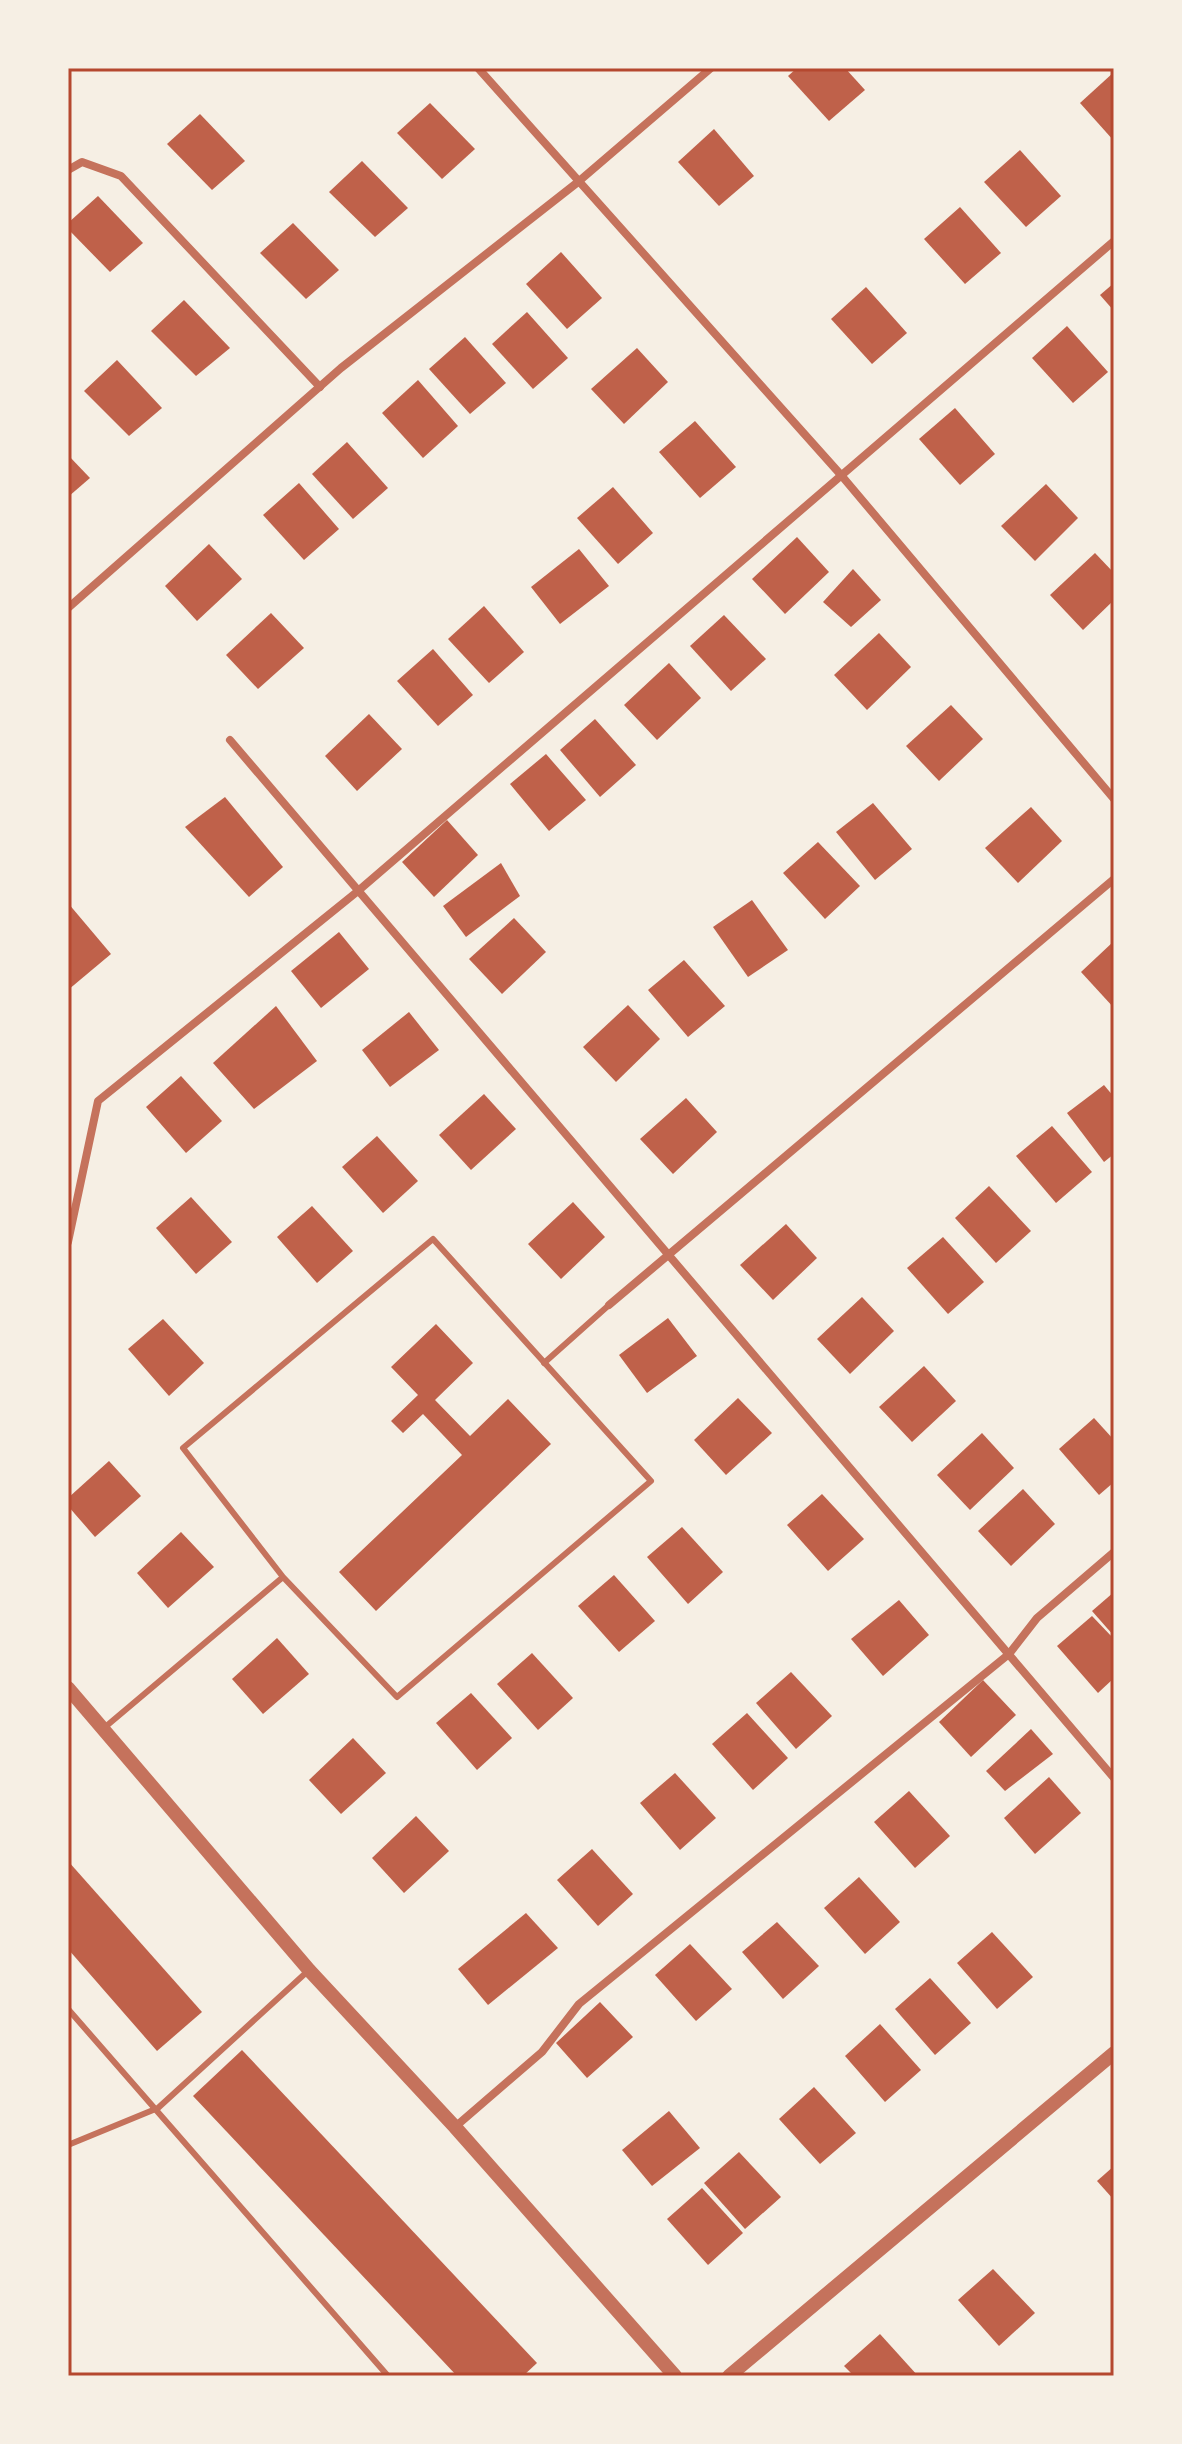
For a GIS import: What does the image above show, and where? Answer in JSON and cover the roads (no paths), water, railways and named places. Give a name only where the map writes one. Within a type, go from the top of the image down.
[{"type":"street","points":[[478,68],[841,475],[1114,799]]},
{"type":"street","points":[[68,608],[320,387],[578,182],[711,68]]},
{"type":"street","points":[[68,170],[82,162],[121,176],[320,387]]},
{"type":"street","points":[[68,1242],[98,1101],[358,891],[1114,241]]},
{"type":"street","points":[[230,740],[1114,1778]]},
{"type":"street","points":[[609,1305],[1114,879]]},
{"type":"street","points":[[455,2127],[542,2052],[579,2004],[1009,1654],[1037,1618],[1114,1552]]},
{"type":"street","points":[[68,1688],[309,1970],[455,2127],[675,2376]]},
{"type":"street","points":[[729,2376],[1114,2053]]},
{"type":"lane","points":[[433,1239],[651,1481],[397,1697],[283,1577],[183,1448],[433,1239]]},
{"type":"lane","points":[[544,1363],[609,1305]]},
{"type":"lane","points":[[103,1729],[283,1577]]},
{"type":"lane","points":[[68,2145],[158,2108],[309,1970]]},
{"type":"lane","points":[[68,2009],[158,2108],[388,2376]]}]
